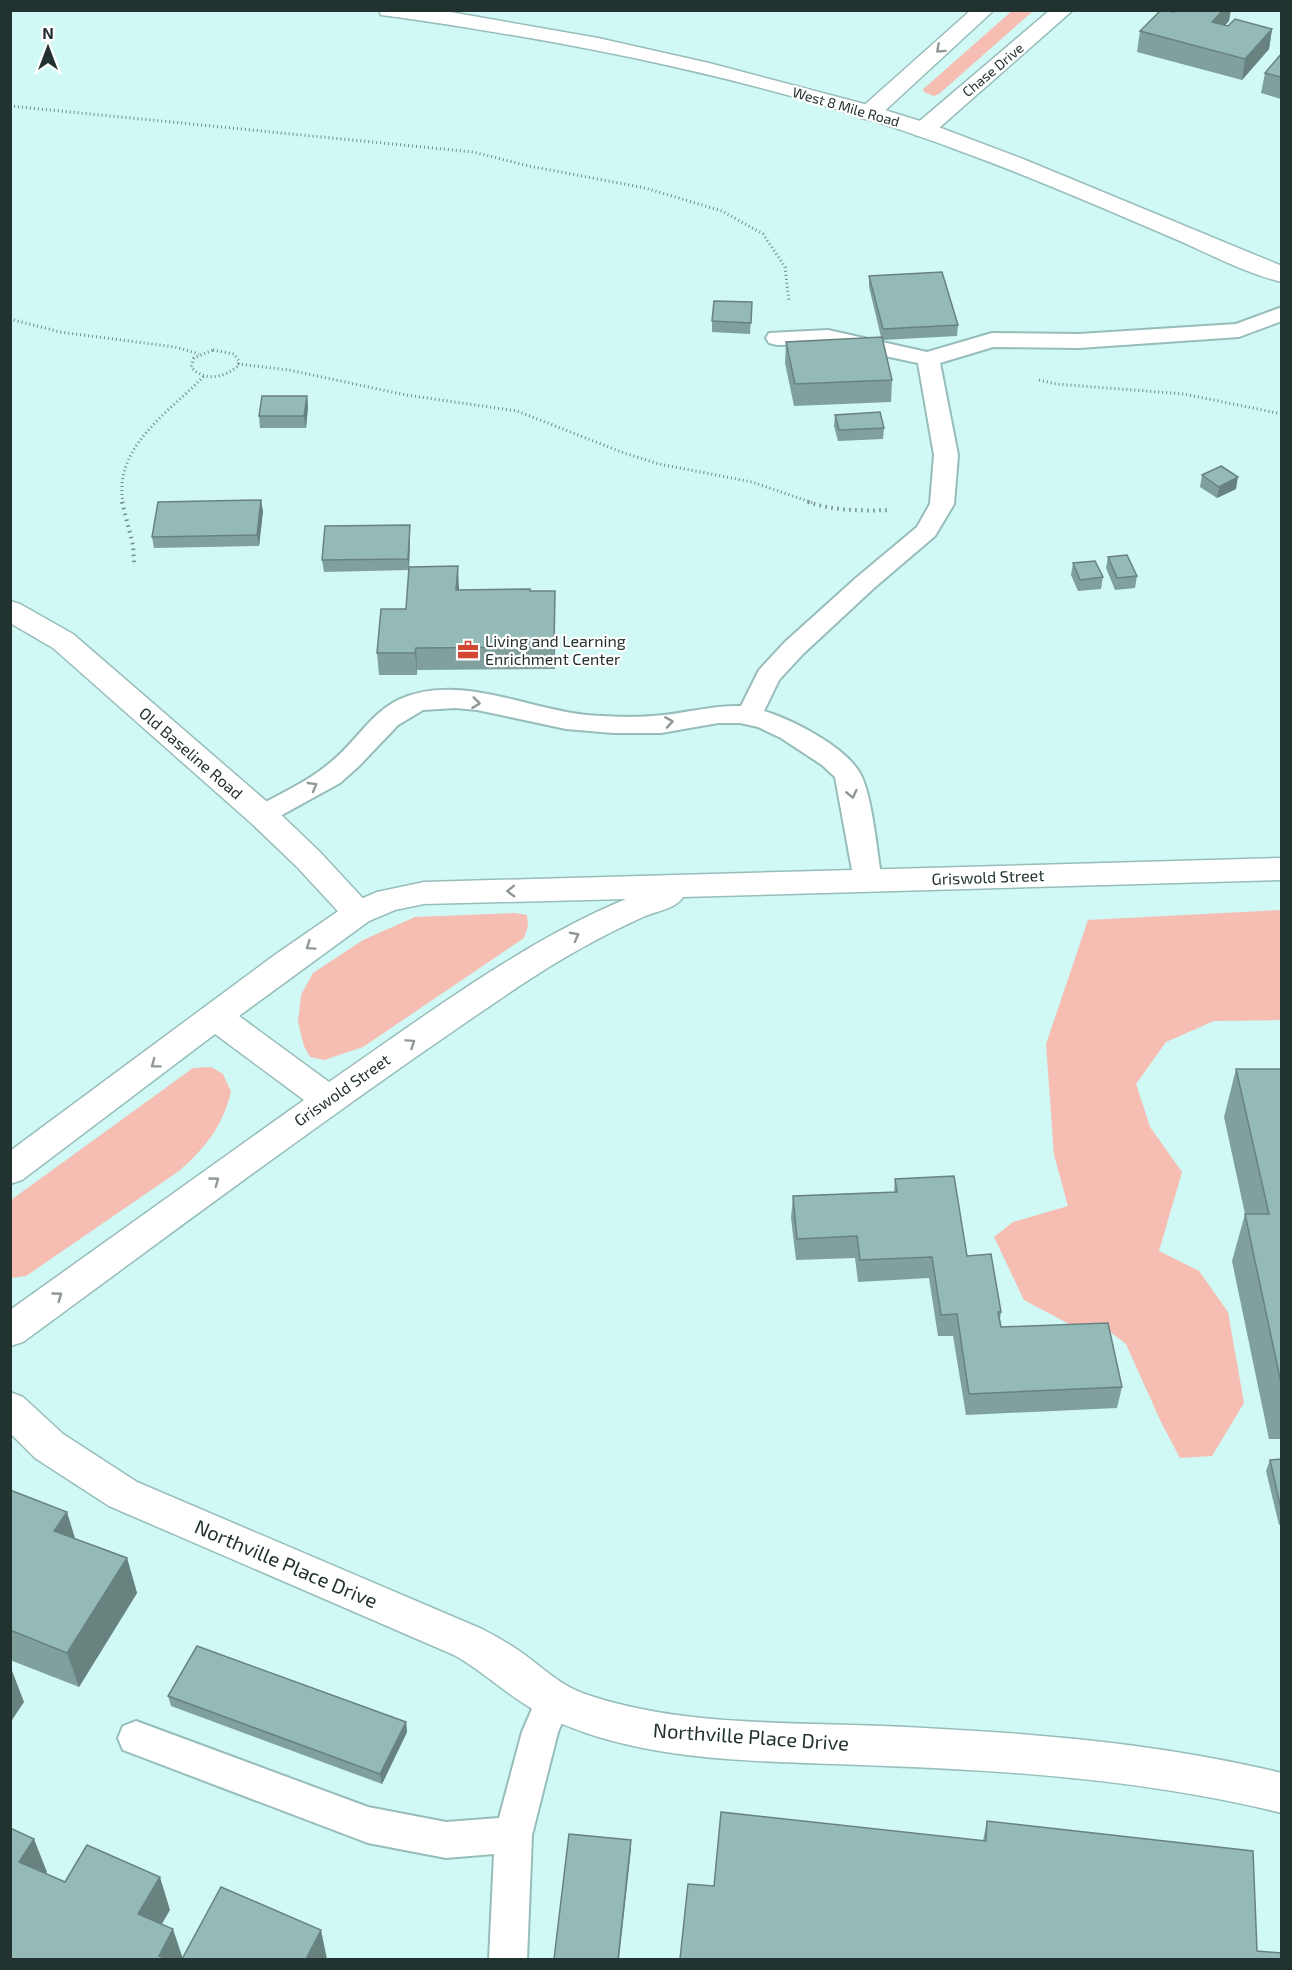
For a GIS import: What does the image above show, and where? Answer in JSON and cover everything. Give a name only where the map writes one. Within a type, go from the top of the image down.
[{"type":"street","name":"West 8 Mile Road","points":[[389,10],[448,14],[599,44],[764,83],[869,113],[923,130],[1069,186],[1281,275]]},
{"type":"street","points":[[869,113],[984,10]]},
{"type":"street","name":"Chase Drive","points":[[923,130],[1063,10]]},
{"type":"street","name":"Old Baseline Road","points":[[10,610],[63,641],[262,815],[309,860],[358,913]]},
{"type":"street","name":"Griswold Street","points":[[10,1170],[358,913],[387,900],[424,893],[1281,869]]},
{"type":"street","name":"Griswold Street","points":[[10,1331],[328,1099],[556,946],[643,904],[696,886]]},
{"type":"street","points":[[216,1017],[328,1099]]},
{"type":"street","name":"Northville Place Drive","points":[[10,1408],[50,1446],[123,1494],[468,1642],[501,1661],[529,1684],[554,1700],[601,1717],[640,1728],[689,1736],[1052,1754],[1168,1768],[1237,1781],[1281,1793]]},
{"type":"lane","points":[[777,338],[828,337],[928,359],[992,340],[1079,341],[1239,330],[1281,313]]},
{"type":"lane","points":[[749,716],[768,676],[794,648],[865,583],[927,531],[942,504],[946,455],[928,359]]},
{"type":"lane","points":[[262,815],[325,779],[350,760],[373,732],[394,712],[419,702],[440,700],[487,705],[568,721],[611,726],[664,723],[706,716],[749,716],[779,727],[806,741],[848,775],[868,881]]},
{"type":"lane","points":[[507,1959],[513,1835],[540,1732],[554,1700]]},
{"type":"lane","points":[[136,1738],[368,1825],[446,1840],[513,1835]]},
{"type":"path","points":[[10,106],[473,152],[529,166],[645,188],[722,211],[763,234],[785,267],[790,308]]},
{"type":"path","points":[[10,319],[60,332],[175,347],[198,354]]},
{"type":"path","points":[[213,350],[228,351],[237,357],[238,364],[229,374],[204,376],[191,367],[198,354],[213,350]]},
{"type":"path","points":[[238,364],[290,370],[406,395],[517,411],[593,438],[624,453],[659,464],[752,482],[821,506],[867,511],[894,509]]},
{"type":"path","points":[[134,563],[136,550],[121,493],[124,465],[149,429],[187,396],[204,376]]},
{"type":"path","points":[[1033,378],[1056,384],[1184,394],[1281,414]]},
{"type":"shaded area","points":[[1013,10],[1033,11],[939,94],[934,96],[924,92],[923,89]]},
{"type":"shaded area","points":[[1281,910],[1281,1020],[1214,1021],[1166,1042],[1136,1084],[1150,1127],[1182,1172],[1159,1251],[1199,1271],[1228,1312],[1244,1403],[1212,1456],[1180,1458],[1126,1344],[1105,1328],[1071,1325],[1024,1300],[994,1237],[1013,1222],[1068,1206],[1054,1155],[1046,1044],[1088,920]]},
{"type":"shaded area","points":[[515,913],[527,915],[528,926],[524,938],[363,1047],[324,1060],[310,1057],[304,1046],[298,1022],[301,995],[313,973],[363,940],[415,917]]},
{"type":"shaded area","points":[[211,1067],[223,1074],[231,1092],[218,1126],[197,1153],[179,1171],[26,1276],[11,1278],[11,1200],[193,1068]]},
{"type":"building","points":[[1161,10],[1174,12],[1176,10],[1223,10],[1212,22],[1228,26],[1235,19],[1272,29],[1245,59],[1140,31]]},
{"type":"building","points":[[1281,54],[1281,77],[1265,73]]},
{"type":"building","points":[[942,272],[958,325],[883,329],[869,276]]},
{"type":"building","points":[[714,301],[752,302],[751,323],[712,321]]},
{"type":"building","points":[[882,337],[892,380],[795,384],[786,342]]},
{"type":"building","points":[[262,396],[307,396],[304,416],[259,416]]},
{"type":"building","points":[[880,412],[884,428],[839,430],[835,415]]},
{"type":"building","points":[[1221,466],[1238,477],[1219,487],[1202,475]]},
{"type":"building","points":[[261,500],[257,535],[152,537],[158,502]]},
{"type":"building","points":[[410,525],[408,559],[322,560],[325,526]]},
{"type":"building","points":[[1127,555],[1137,576],[1117,578],[1108,557]]},
{"type":"building","points":[[1095,561],[1103,577],[1080,580],[1073,563]]},
{"type":"building","name":"Living and Learning Enrichment Center","points":[[458,566],[456,590],[555,591],[554,647],[416,648],[415,653],[377,653],[381,609],[406,609],[409,567]]},
{"type":"building","points":[[1236,1069],[1281,1069],[1281,1383],[1245,1214],[1269,1214]]},
{"type":"building","points":[[954,1176],[967,1256],[991,1254],[1001,1312],[998,1312],[1001,1327],[1108,1323],[1122,1387],[969,1394],[957,1314],[941,1315],[932,1257],[860,1260],[857,1236],[797,1239],[793,1196],[897,1192],[895,1179]]},
{"type":"building","points":[[1281,1459],[1281,1509],[1270,1460]]},
{"type":"building","points":[[10,1490],[67,1512],[54,1531],[127,1558],[67,1653],[10,1630]]},
{"type":"building","points":[[197,1646],[406,1722],[380,1774],[168,1696]]},
{"type":"building","points":[[721,1812],[986,1841],[987,1821],[1253,1851],[1257,1951],[1281,1953],[1281,1959],[680,1959],[688,1884],[714,1886]]},
{"type":"building","points":[[10,1828],[34,1839],[19,1862],[65,1882],[87,1845],[160,1877],[138,1914],[173,1929],[159,1956],[168,1959],[10,1959]]},
{"type":"building","points":[[569,1834],[631,1840],[618,1959],[554,1959]]},
{"type":"building","points":[[221,1887],[321,1930],[306,1959],[182,1959]]},
{"type":"place","name":"Living and Learning Enrichment Center","points":[[468,650]]}]
